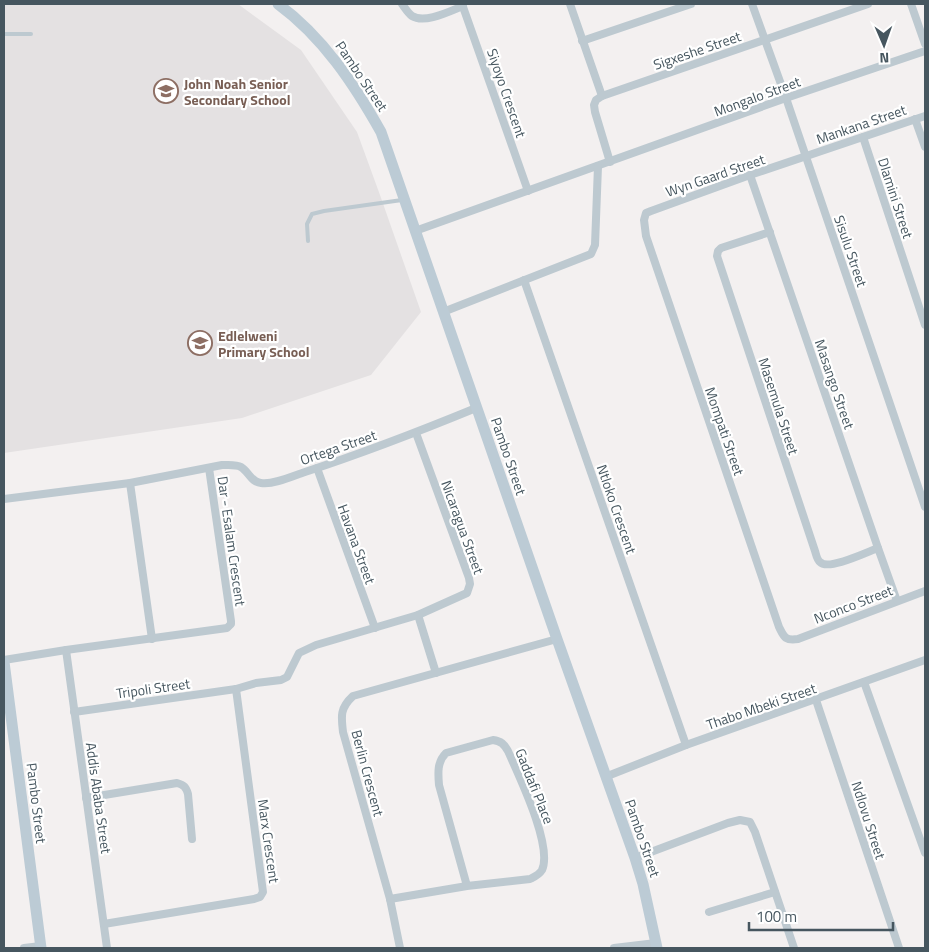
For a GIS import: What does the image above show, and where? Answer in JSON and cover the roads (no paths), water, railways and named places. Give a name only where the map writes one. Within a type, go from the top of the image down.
[{"type":"street","name":"Pambo Street","points":[[278,4],[318,40],[354,87],[381,132],[605,777],[635,858],[657,945]]},
{"type":"street","points":[[402,4],[413,17],[427,19],[463,5]]},
{"type":"street","points":[[570,4],[602,96],[594,104],[610,162]]},
{"type":"street","points":[[582,40],[690,4]]},
{"type":"street","name":"Sisulu Street","points":[[752,4],[786,98],[925,507]]},
{"type":"street","name":"Sigxeshe Street","points":[[602,96],[868,4]]},
{"type":"street","points":[[911,4],[925,44]]},
{"type":"street","name":"Siyoyo Crescent","points":[[463,5],[528,191]]},
{"type":"street","name":"Mongalo Street","points":[[598,166],[786,98],[925,51]]},
{"type":"street","name":"Mankana Street","points":[[805,157],[925,116]]},
{"type":"street","points":[[915,119],[925,148]]},
{"type":"street","name":"Dlamini Street","points":[[863,137],[925,325]]},
{"type":"street","name":"Wyn Gaard Street","points":[[644,226],[646,213],[805,157]]},
{"type":"street","points":[[415,231],[598,166],[595,245],[591,254],[443,312]]},
{"type":"street","name":"Masango Street","points":[[750,175],[897,601]]},
{"type":"street","name":"Mompati Street","points":[[644,226],[779,627],[784,637],[790,640]]},
{"type":"street","name":"Masemula Street","points":[[770,232],[721,248],[717,256],[814,551],[819,562],[824,565],[830,565],[878,548]]},
{"type":"street","name":"Ntloko Crescent","points":[[524,280],[686,745]]},
{"type":"street","name":"Ortega Street","points":[[209,468],[234,465],[241,467],[252,479],[261,483],[272,483],[416,433],[476,408]]},
{"type":"street","name":"Nicaragua Street","points":[[375,628],[418,615],[462,596],[467,593],[470,584],[416,433]]},
{"type":"street","name":"Dar - Esalam Crescent","points":[[4,499],[130,483],[209,468],[231,624],[227,628],[66,650],[4,661]]},
{"type":"street","name":"Havana Street","points":[[317,468],[375,628]]},
{"type":"street","points":[[130,483],[152,639]]},
{"type":"street","name":"Nconco Street","points":[[790,640],[798,639],[925,591]]},
{"type":"street","points":[[418,615],[436,673]]},
{"type":"street","name":"Tripoli Street","points":[[74,712],[236,689],[256,683],[284,679],[290,673],[296,657],[301,652],[316,645],[375,628]]},
{"type":"street","name":"Berlin Crescent","points":[[400,948],[390,899],[342,732],[342,710],[344,705],[353,696],[557,639]]},
{"type":"street","name":"Addis Ababa Street","points":[[66,650],[107,948]]},
{"type":"street","name":"Thabo Mbeki Street","points":[[605,777],[686,745],[925,660]]},
{"type":"street","name":"Pambo Street","points":[[4,661],[41,947]]},
{"type":"street","points":[[864,682],[925,853]]},
{"type":"street","name":"Marx Crescent","points":[[104,924],[254,899],[263,892],[236,689]]},
{"type":"street","name":"Ndlovu Street","points":[[816,700],[899,948]]},
{"type":"street","name":"Gaddafi Place","points":[[390,899],[467,886],[530,879],[539,874],[544,863],[543,840],[530,802],[508,751],[500,741],[493,740],[446,753],[439,764],[439,785],[467,886]]},
{"type":"street","points":[[86,798],[177,782],[186,788],[188,794],[192,839]]},
{"type":"street","points":[[635,858],[728,823],[740,820],[750,822],[794,948]]},
{"type":"street","points":[[709,912],[775,892]]},
{"type":"street","points":[[614,948],[657,945]]},
{"type":"street","points":[[24,948],[41,947]]},
{"type":"lane","points":[[4,34],[31,34]]},
{"type":"lane","points":[[308,242],[307,224],[312,214],[404,200]]},
{"type":"place","name":"John Noah Senior Secondary School","points":[[166,91]]},
{"type":"place","name":"Edlelweni Primary School","points":[[200,343]]}]
